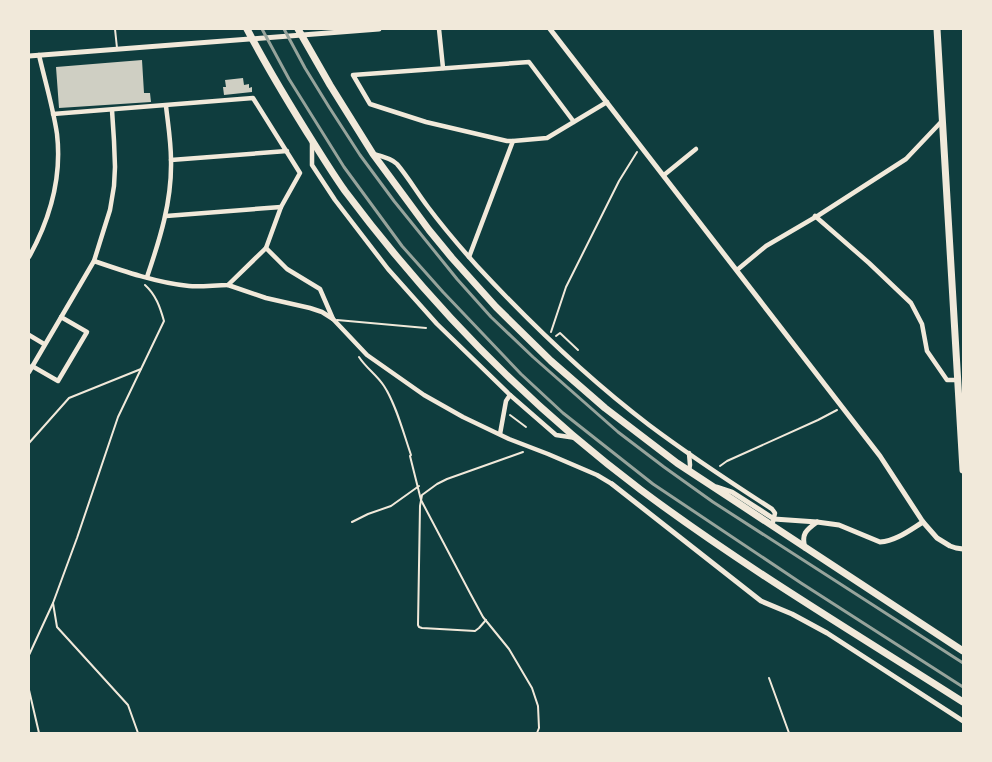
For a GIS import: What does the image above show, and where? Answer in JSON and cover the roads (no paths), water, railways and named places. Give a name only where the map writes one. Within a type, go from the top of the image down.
[{"type":"main road","points":[[247,29],[271,75],[344,189],[425,290],[526,393],[578,439],[675,514],[790,593],[963,702]]},
{"type":"main road","points":[[937,29],[963,470]]},
{"type":"main road","points":[[300,32],[373,154],[452,258],[551,361],[605,408],[689,471],[773,523],[816,555],[963,651]]},
{"type":"street","points":[[29,56],[252,38],[300,32],[380,29]]},
{"type":"street","points":[[439,29],[443,68]]},
{"type":"street","points":[[550,29],[843,407],[880,456],[923,522],[937,538],[950,546],[963,549]]},
{"type":"street","points":[[29,257],[44,225],[53,198],[57,173],[58,150],[53,114],[39,55]]},
{"type":"street","points":[[574,122],[529,62],[353,75],[370,104],[426,122],[507,141],[547,138],[574,122],[607,102]]},
{"type":"street","points":[[53,114],[253,98],[300,173],[281,207],[266,248],[228,284]]},
{"type":"street","points":[[146,277],[166,216],[169,195],[171,160],[166,106]]},
{"type":"street","points":[[29,372],[94,261],[110,210],[114,186],[112,110]]},
{"type":"street","points":[[737,270],[766,246],[906,159],[942,121]]},
{"type":"street","points":[[312,140],[312,165],[335,200],[388,269],[437,324],[510,395],[556,435],[578,439]]},
{"type":"street","points":[[469,257],[513,141]]},
{"type":"street","points":[[664,175],[696,150]]},
{"type":"street","points":[[171,160],[287,151]]},
{"type":"street","points":[[373,154],[386,157],[396,163],[430,210],[469,257],[502,294],[547,338],[649,426],[772,509],[775,513],[773,523],[817,522],[839,525],[880,542],[888,542],[923,522]]},
{"type":"street","points":[[166,216],[281,207]]},
{"type":"street","points":[[816,216],[911,303],[922,324],[926,351],[947,380],[958,380]]},
{"type":"street","points":[[266,248],[287,269],[320,289],[333,319]]},
{"type":"street","points":[[94,261],[164,282],[190,286],[228,284],[266,298],[322,312],[333,319],[367,356],[424,395],[462,417],[597,474],[761,601],[792,614],[827,633],[963,721]]},
{"type":"street","points":[[32,366],[58,381],[87,332],[61,317]]},
{"type":"street","points":[[29,335],[44,344]]},
{"type":"street","points":[[500,434],[506,401],[510,395]]},
{"type":"street","points":[[688,454],[689,471]]},
{"type":"street","points":[[806,548],[803,541],[805,534],[817,522]]},
{"type":"lane","points":[[115,29],[117,48]]},
{"type":"lane","points":[[333,319],[426,328]]},
{"type":"railway","points":[[262,29],[289,79],[344,167],[402,246],[521,374],[563,413],[653,484],[801,583],[963,687]]},
{"type":"railway","points":[[284,29],[329,107],[360,155],[394,201],[457,279],[491,317],[533,357],[618,432],[713,502],[963,663]]}]
